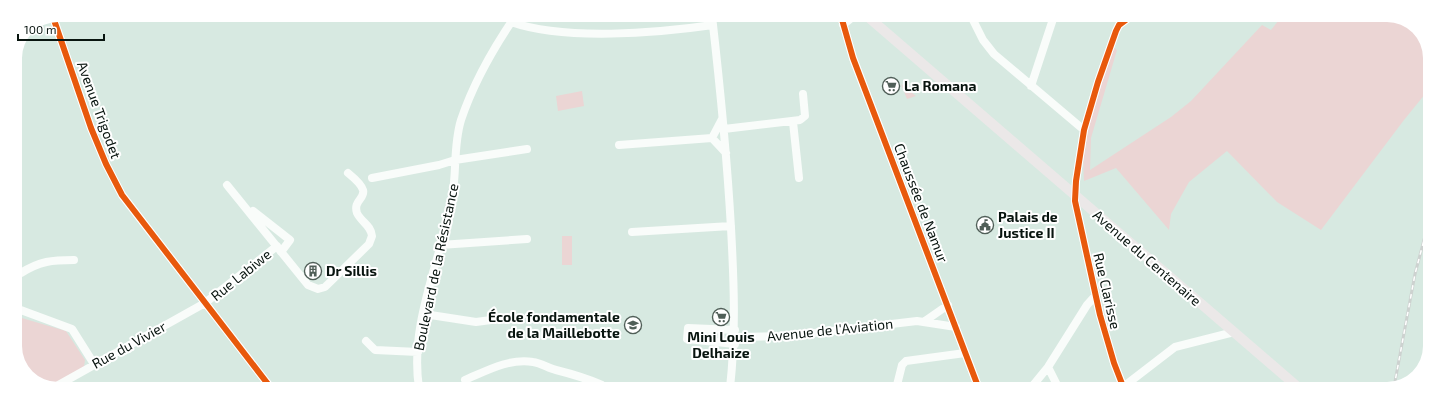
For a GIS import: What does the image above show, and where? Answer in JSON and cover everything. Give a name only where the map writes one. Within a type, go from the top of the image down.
[{"type":"main road","name":"Avenue du Centenaire","points":[[874,22],[1292,382]]},
{"type":"street","name":"Avenue Trigodet","points":[[55,22],[91,128],[106,164],[122,195],[266,382]]},
{"type":"street","name":"Boulevard de la Résistance","points":[[419,382],[418,352],[424,314],[452,198],[456,137],[465,108],[484,70],[512,22]]},
{"type":"street","points":[[517,22],[522,26],[544,29],[606,33],[659,31],[712,25],[724,130],[731,226],[735,337],[731,382]]},
{"type":"street","name":"Chaussée de Namur","points":[[842,22],[853,58],[948,304],[976,382]]},
{"type":"street","points":[[843,25],[847,22]]},
{"type":"street","points":[[974,22],[987,46],[1031,86],[1084,130]]},
{"type":"street","points":[[1031,86],[1052,22]]},
{"type":"street","name":"Rue Clarisse","points":[[1122,382],[1107,341],[1079,222],[1075,196],[1084,130],[1098,82],[1116,31],[1119,25],[1123,22]]},
{"type":"street","points":[[724,130],[792,122],[805,116],[803,94]]},
{"type":"street","points":[[712,138],[722,119]]},
{"type":"street","points":[[792,122],[799,178]]},
{"type":"street","points":[[619,145],[712,138]]},
{"type":"street","points":[[712,138],[726,153]]},
{"type":"street","points":[[372,178],[439,165],[455,160],[527,149]]},
{"type":"street","points":[[227,185],[308,285],[318,289],[325,286],[369,244],[372,236],[372,232],[358,214],[356,209],[364,192],[362,186],[348,173]]},
{"type":"street","points":[[248,211],[252,211],[290,240],[279,249]]},
{"type":"street","points":[[632,232],[731,226]]},
{"type":"street","points":[[440,245],[527,239]]},
{"type":"street","name":"Rue Labiwe","points":[[206,303],[279,249]]},
{"type":"street","points":[[22,273],[35,265],[49,260],[74,260]]},
{"type":"street","points":[[1036,382],[1048,367],[1087,305],[1096,295]]},
{"type":"street","name":"Rue du Vivier","points":[[63,382],[206,303]]},
{"type":"street","points":[[925,321],[948,304]]},
{"type":"street","points":[[22,311],[72,329],[94,364]]},
{"type":"street","points":[[424,314],[476,322],[491,320]]},
{"type":"street","name":"Avenue de l'Aviation","points":[[735,337],[789,336],[925,321],[956,327]]},
{"type":"street","points":[[688,328],[735,337],[687,339],[688,328]]},
{"type":"street","points":[[1131,382],[1175,347],[1234,332]]},
{"type":"street","points":[[366,341],[375,350],[418,352]]},
{"type":"street","points":[[898,382],[902,365],[906,362],[966,354]]},
{"type":"street","points":[[465,380],[491,368],[525,361],[534,362],[553,370],[573,373],[595,382]]},
{"type":"street","points":[[1048,367],[1056,382]]},
{"type":"shaded area","points":[[1277,22],[1392,22],[1411,31],[1416,36],[1421,46],[1423,56],[1423,97],[1321,230],[1277,202],[1227,151],[1189,182],[1171,214],[1169,230],[1116,168],[1084,181],[1085,147],[1088,130],[1113,47],[1117,50],[1091,138],[1090,170],[1171,117],[1191,101],[1262,25],[1271,30]]},
{"type":"shaded area","points":[[901,84],[916,96],[907,99]]},
{"type":"shaded area","points":[[582,91],[584,106],[558,111],[556,96]]},
{"type":"shaded area","points":[[562,236],[572,236],[572,265],[562,265]]},
{"type":"shaded area","points":[[22,318],[66,331],[85,360],[84,367],[58,382],[49,381],[34,373],[29,368],[24,358],[22,348]]},
{"type":"railway","points":[[1395,381],[1415,274],[1423,244]]},
{"type":"cycle path","points":[[55,22],[91,128],[106,164],[122,195],[266,382]]},
{"type":"cycle path","points":[[843,22],[853,58],[976,382]]},
{"type":"cycle path","points":[[1121,382],[1114,363],[1100,315],[1075,201],[1076,181],[1084,130],[1098,82],[1116,31],[1119,25],[1123,22]]},
{"type":"place","name":"La Romana","points":[[891,86]]},
{"type":"place","name":"Palais de Justice II","points":[[985,225]]},
{"type":"place","name":"Dr Sillis","points":[[313,271]]},
{"type":"place","name":"Mini Louis Delhaize","points":[[721,317]]},
{"type":"place","name":"École fondamentale de la Maillebotte","points":[[633,325]]}]
